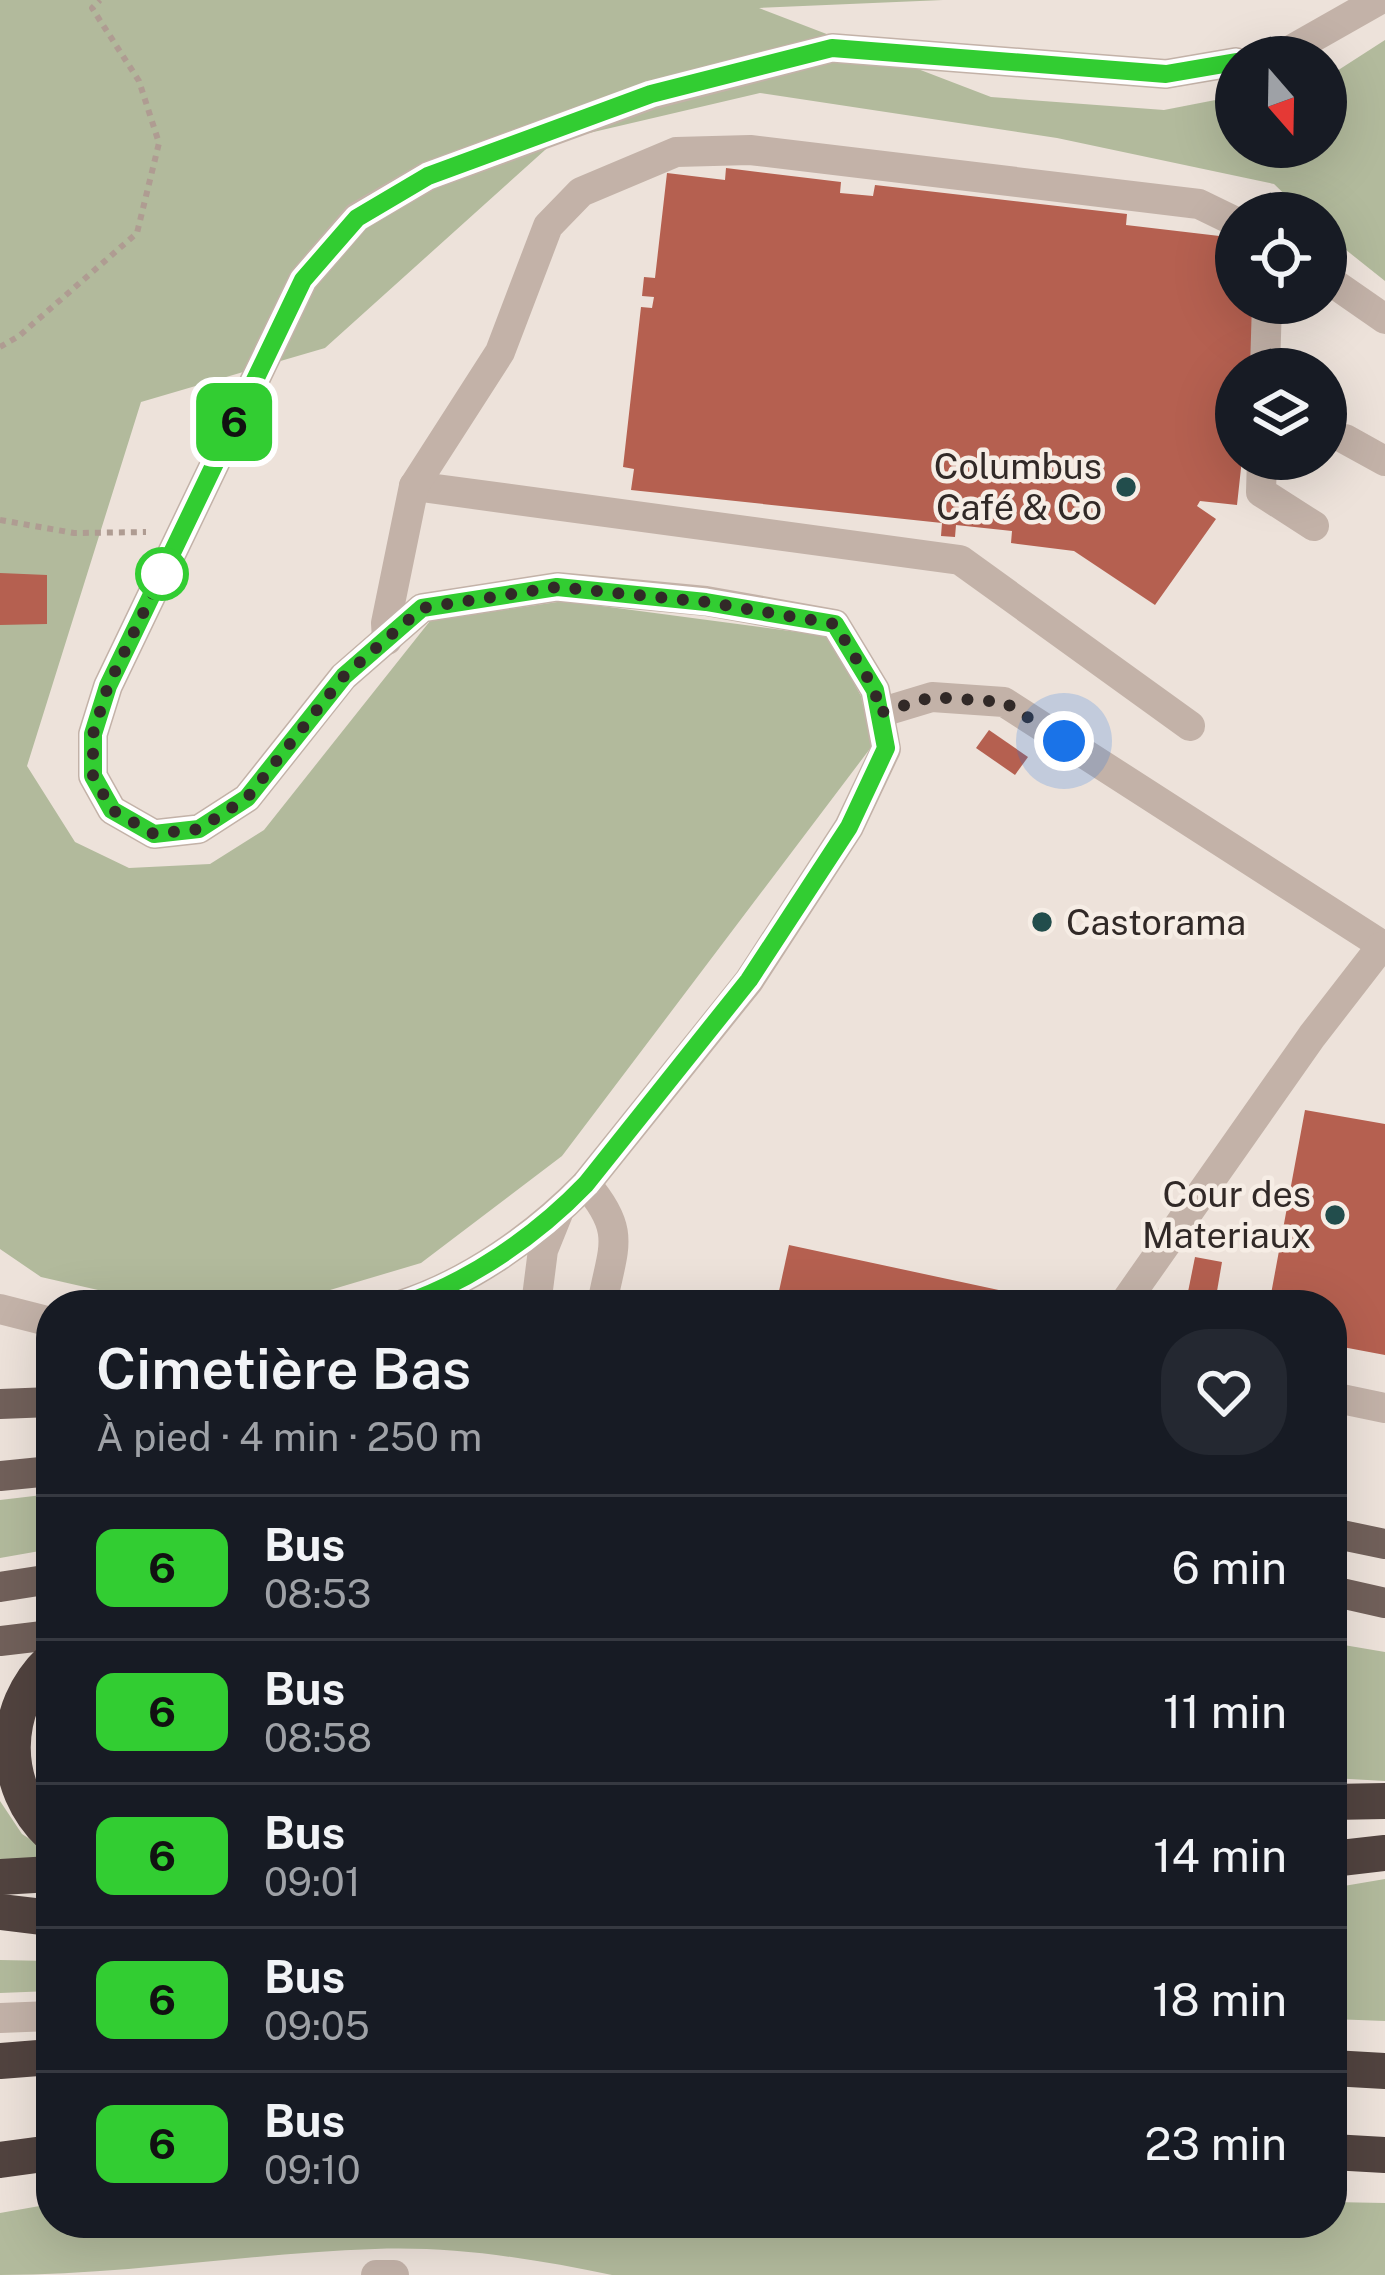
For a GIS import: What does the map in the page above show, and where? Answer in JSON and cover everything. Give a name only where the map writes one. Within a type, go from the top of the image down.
[{"type":"highway","points":[[36,1673],[18,1700],[4,1738],[7,1776],[36,1821]]},
{"type":"highway","points":[[1347,1802],[1385,1801]]},
{"type":"highway","points":[[1347,1857],[1385,1853]]},
{"type":"highway","points":[[0,1877],[36,1875]]},
{"type":"highway","points":[[0,1912],[36,1918]]},
{"type":"highway","points":[[0,1927],[36,1923]]},
{"type":"highway","points":[[0,2061],[36,2058]]},
{"type":"highway","points":[[1347,2069],[1385,2071]]},
{"type":"highway","points":[[1347,2153],[1385,2155]]},
{"type":"highway","points":[[0,2160],[36,2155]]},
{"type":"main road","points":[[0,1404],[36,1403]]},
{"type":"main road","points":[[0,1476],[36,1472]]},
{"type":"main road","points":[[1347,1536],[1385,1544]]},
{"type":"main road","points":[[0,1587],[36,1581]]},
{"type":"main road","points":[[1347,1595],[1385,1603]]},
{"type":"main road","points":[[0,1641],[36,1637]]},
{"type":"street","points":[[1315,36],[1378,0]]},
{"type":"street","points":[[436,1290],[509,1249],[559,1212],[586,1184],[749,980],[849,827],[886,748],[875,690],[835,624],[706,602],[557,587],[422,608],[344,676],[247,798],[199,829],[154,834],[112,810],[93,776],[93,734],[108,686],[303,280],[357,218],[428,176],[651,94],[832,48],[1166,74],[1215,66]]},
{"type":"street","points":[[387,640],[386,623],[414,486],[500,352],[548,226],[581,192],[676,152],[750,150],[1100,190],[1199,204],[1215,212]]},
{"type":"street","points":[[1347,293],[1385,319]]},
{"type":"street","points":[[1347,440],[1385,461]]},
{"type":"street","points":[[1261,480],[1261,492],[1314,526]]},
{"type":"street","points":[[414,486],[960,560],[1190,726]]},
{"type":"street","points":[[879,713],[932,697],[1004,702],[1383,947],[1312,1036],[1134,1290]]},
{"type":"street","points":[[586,1184],[607,1209],[617,1241],[606,1290]]},
{"type":"street","points":[[538,1290],[543,1250],[559,1212]]},
{"type":"street","points":[[0,1309],[36,1318]]},
{"type":"street","points":[[1347,1400],[1385,1408]]},
{"type":"street","points":[[0,2018],[36,2017]]},
{"type":"street","points":[[376,2275],[394,2275]]},
{"type":"path","points":[[0,347],[20,336],[137,233],[159,142],[139,81],[92,8],[100,0]]},
{"type":"path","points":[[0,520],[74,533],[180,532]]},
{"type":"green space","points":[[0,0],[943,0],[759,8],[991,97],[1164,110],[1215,100],[1215,168],[1347,168],[1347,64],[1385,40],[1385,281],[1347,251],[1347,192],[1282,192],[1274,184],[1057,138],[760,93],[555,141],[325,348],[141,402],[27,766],[75,842],[129,868],[210,864],[264,830],[430,621],[564,601],[828,636],[861,696],[872,746],[562,1156],[421,1263],[330,1290],[98,1290],[41,1277],[0,1249]]},
{"type":"green space","points":[[36,1496],[36,1552],[0,1558],[0,1500]]},
{"type":"green space","points":[[1347,1646],[1385,1652],[1385,1781],[1347,1779]]},
{"type":"green space","points":[[0,1801],[22,1834],[36,1843],[36,1864],[0,1867]]},
{"type":"green space","points":[[1385,1879],[1385,2021],[1347,2020],[1347,1885]]},
{"type":"green space","points":[[0,1960],[36,1961],[36,1992],[0,1993]]},
{"type":"green space","points":[[1347,2202],[1385,2203],[1385,2275],[612,2275],[495,2255],[405,2249],[0,2275],[0,2213],[36,2207],[36,2238],[1347,2238]]},
{"type":"building","points":[[726,168],[841,182],[840,193],[873,196],[875,185],[1127,214],[1126,225],[1215,235],[1215,324],[1258,324],[1256,348],[1215,348],[1215,480],[1240,480],[1237,505],[1200,501],[1197,506],[1216,519],[1155,605],[1074,551],[1011,543],[1012,531],[956,525],[955,537],[941,536],[942,523],[631,490],[634,469],[623,467],[641,307],[652,308],[654,297],[642,296],[644,277],[655,278],[667,173],[725,180]]},
{"type":"building","points":[[0,573],[47,575],[47,624],[0,625]]},
{"type":"building","points":[[989,730],[1028,757],[1015,775],[976,748]]},
{"type":"building","name":"Cour des Materiaux","points":[[1305,1110],[1385,1124],[1385,1355],[1347,1348],[1347,1290],[1272,1290]]},
{"type":"building","points":[[789,1245],[999,1290],[779,1290]]},
{"type":"building","points":[[1195,1257],[1222,1262],[1217,1290],[1188,1290]]},
{"type":"bus line","name":"6","points":[[436,1290],[509,1249],[559,1212],[628,1135],[749,980],[849,827],[886,748],[875,690],[835,624],[706,602],[557,587],[422,608],[344,676],[247,798],[199,829],[154,834],[112,810],[93,776],[93,734],[108,686],[303,280],[357,218],[428,176],[651,94],[832,48],[1166,74],[1215,66]]},
{"type":"place","name":"Columbus Café & Co","points":[[1126,487]]},
{"type":"place","name":"Castorama","points":[[1042,922]]},
{"type":"place","name":"Cour des Materiaux","points":[[1335,1215]]},
{"type":"route","points":[[162,574],[108,686],[93,734],[93,776],[112,810],[154,834],[199,829],[247,798],[344,676],[422,608],[557,587],[706,602],[835,624],[875,690],[879,713],[932,697],[1004,702],[1064,741]]}]
